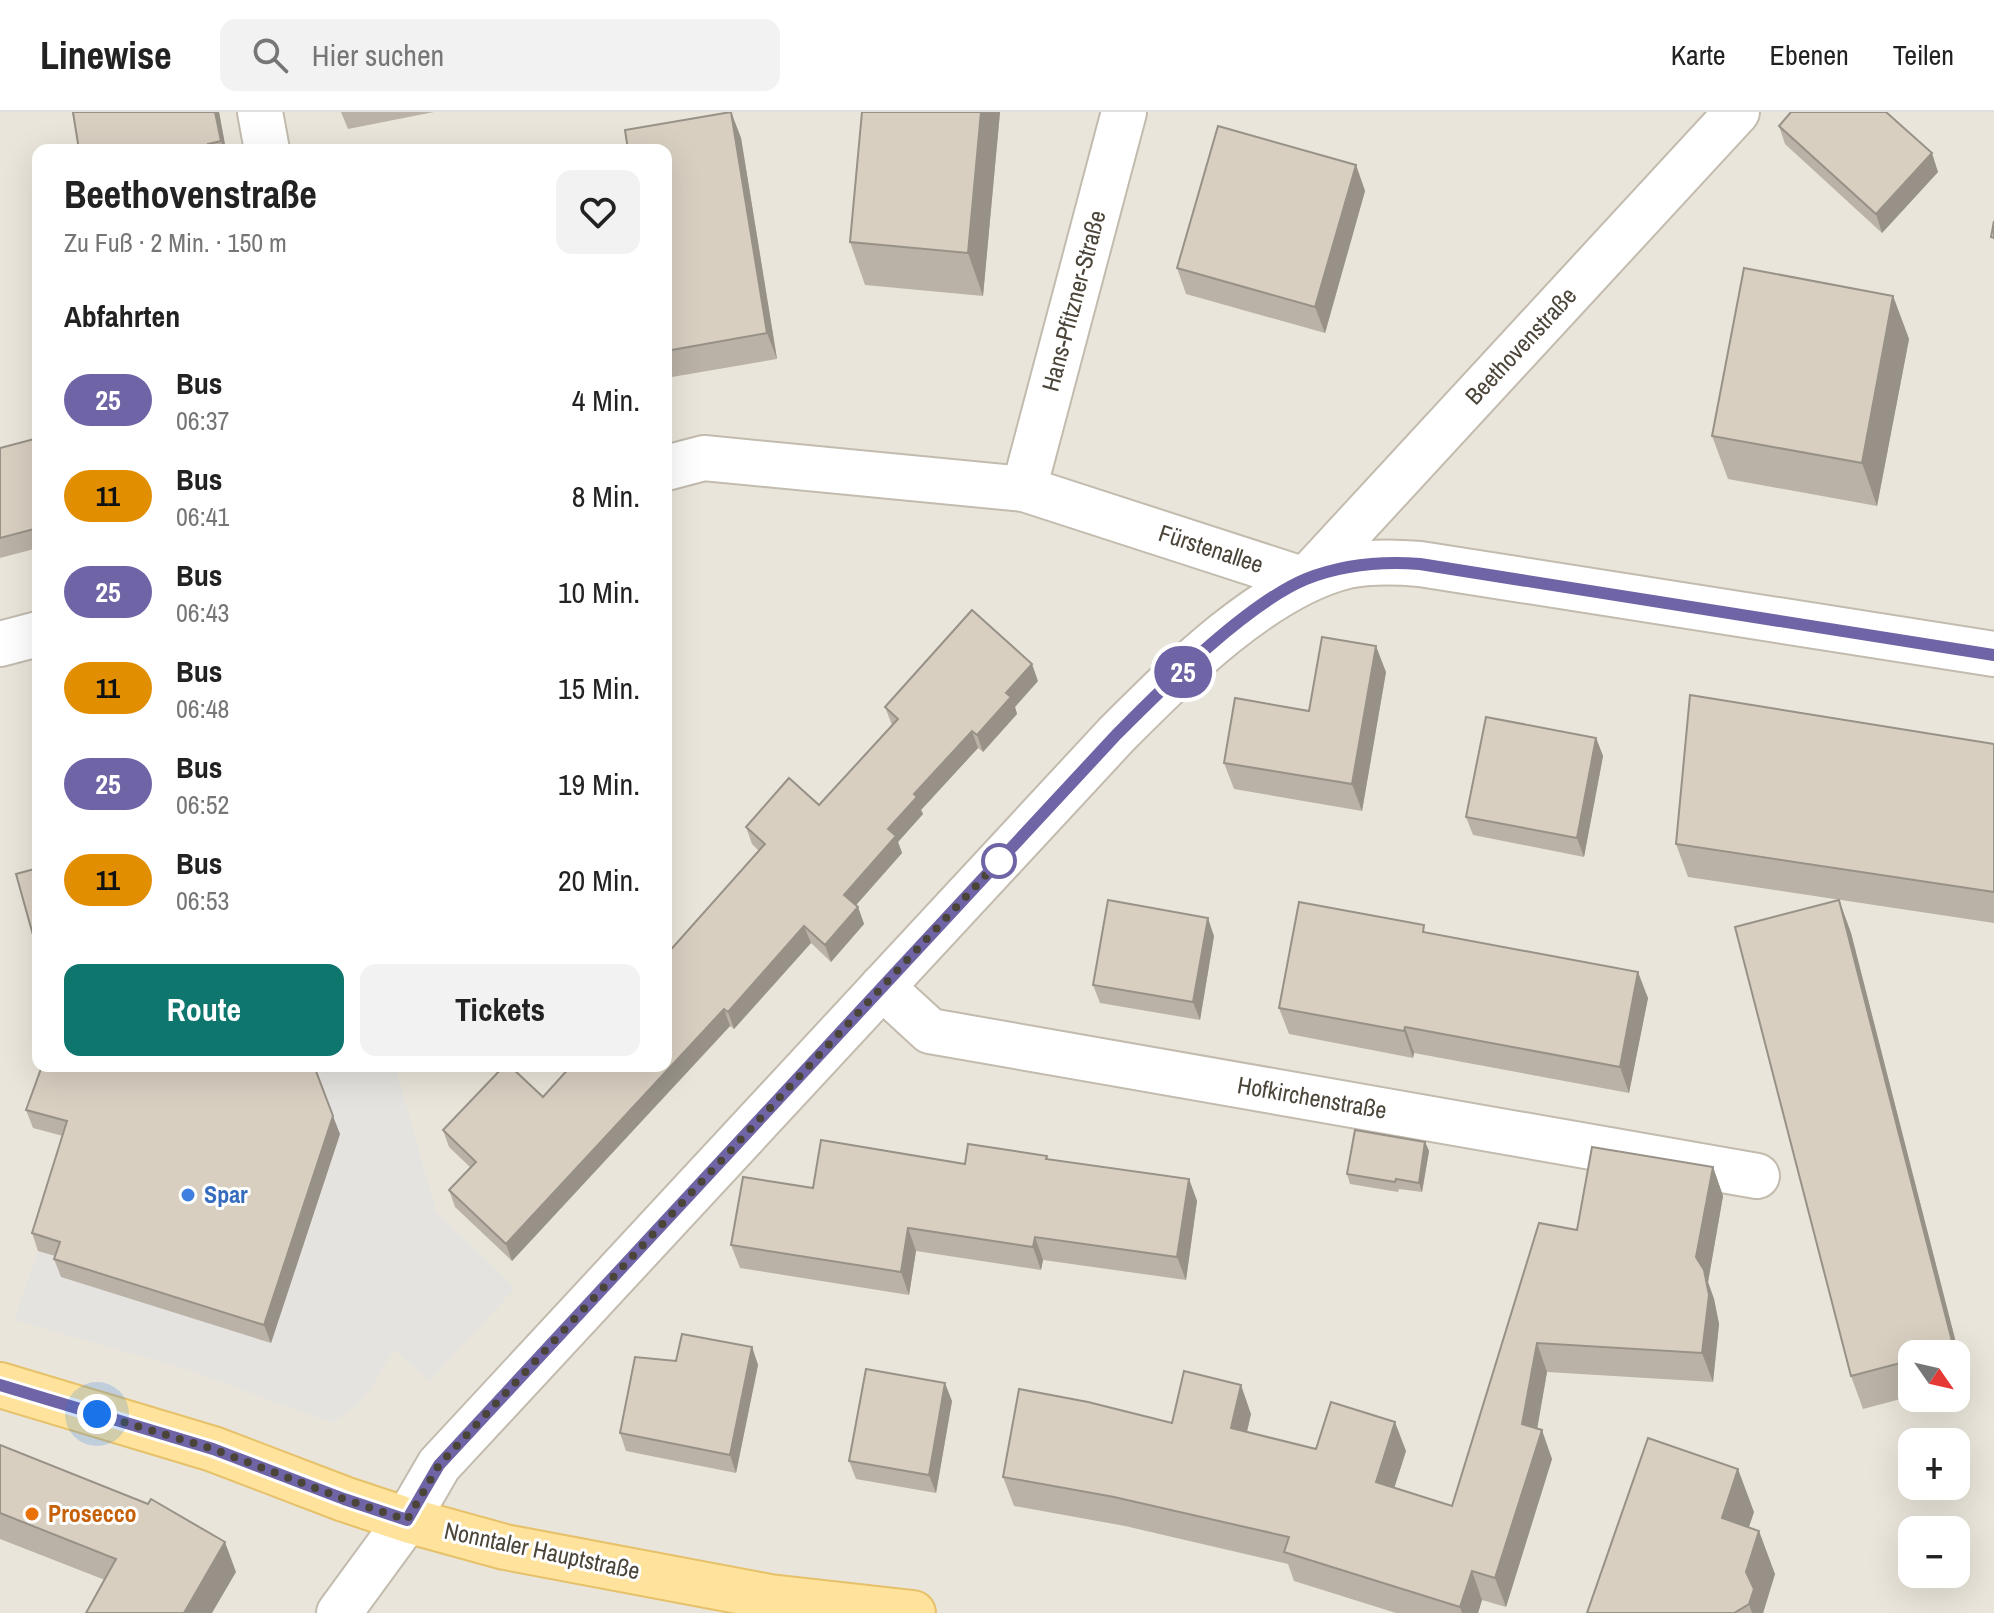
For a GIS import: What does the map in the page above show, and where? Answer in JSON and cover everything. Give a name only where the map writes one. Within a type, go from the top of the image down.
[{"type":"main road","name":"Nonntaler Hauptstraße","points":[[0,1385],[213,1449],[407,1520],[505,1547],[770,1597],[913,1613]]},
{"type":"street","points":[[260,112],[266,144]]},
{"type":"street","name":"Hans-Pfitzner-Straße","points":[[1024,489],[1124,112]]},
{"type":"street","name":"Beethovenstraße","points":[[1305,580],[1737,112]]},
{"type":"street","name":"Fürstenallee","points":[[672,466],[704,458],[1024,489],[1305,580]]},
{"type":"street","points":[[339,1613],[407,1520],[439,1465],[1148,703],[1232,629],[1272,599],[1305,580],[1348,566],[1384,562],[1420,564],[1994,654]]},
{"type":"street","points":[[0,644],[32,636]]},
{"type":"street","name":"Hofkirchenstraße","points":[[882,987],[930,1031],[1757,1176]]},
{"type":"shaded area","points":[[0,112],[1994,112],[1994,1613],[0,1613]]},
{"type":"shaded area","points":[[305,1072],[400,1072],[397,1073],[436,1211],[515,1288],[430,1381],[394,1350],[371,1389],[354,1408],[332,1423],[186,1369],[14,1320],[38,1251],[66,1260]]},
{"type":"building","points":[[73,112],[215,112],[221,141],[208,144],[78,144]]},
{"type":"building","points":[[731,112],[767,333],[672,350],[672,144],[627,144],[625,130]]},
{"type":"building","points":[[862,112],[981,112],[968,253],[850,242]]},
{"type":"building","points":[[1791,112],[1886,112],[1932,153],[1876,214],[1779,126]]},
{"type":"building","points":[[1218,126],[1356,165],[1315,307],[1177,268]]},
{"type":"building","points":[[1744,268],[1893,296],[1862,463],[1712,436]]},
{"type":"building","points":[[32,440],[32,530],[0,538],[0,448]]},
{"type":"building","points":[[972,610],[1032,664],[1006,693],[1011,697],[977,735],[972,731],[914,794],[917,797],[888,829],[896,836],[844,895],[858,907],[825,945],[804,926],[728,1012],[724,1009],[672,1065],[672,948],[765,844],[746,827],[789,778],[819,805],[898,719],[885,707]]},
{"type":"building","points":[[1322,637],[1376,646],[1352,784],[1224,763],[1235,698],[1309,711]]},
{"type":"building","points":[[1690,695],[1994,744],[1994,892],[1676,844]]},
{"type":"building","points":[[1486,717],[1596,738],[1577,838],[1466,817]]},
{"type":"building","points":[[32,870],[32,931],[16,874]]},
{"type":"building","points":[[1108,900],[1208,918],[1193,1002],[1093,985]]},
{"type":"building","points":[[1839,900],[1952,1340],[1898,1340],[1898,1364],[1851,1376],[1735,927]]},
{"type":"building","points":[[1299,902],[1424,925],[1423,932],[1638,972],[1620,1067],[1405,1027],[1404,1031],[1279,1008]]},
{"type":"building","name":"Spar","points":[[40,1072],[316,1072],[333,1116],[264,1325],[54,1259],[60,1242],[32,1233],[67,1121],[26,1110]]},
{"type":"building","points":[[498,1072],[516,1072],[543,1097],[566,1072],[666,1072],[506,1244],[449,1190],[476,1162],[443,1130]]},
{"type":"building","points":[[1355,1130],[1425,1142],[1419,1183],[1347,1174]]},
{"type":"building","points":[[821,1140],[965,1164],[968,1144],[1047,1156],[1046,1159],[1189,1179],[1177,1257],[1035,1237],[1033,1247],[908,1228],[901,1272],[731,1245],[743,1177],[813,1188]]},
{"type":"building","points":[[1592,1147],[1713,1167],[1696,1257],[1704,1270],[1709,1295],[1702,1353],[1537,1343],[1522,1424],[1542,1430],[1495,1578],[1472,1571],[1460,1607],[1284,1552],[1289,1537],[1114,1497],[1003,1477],[1019,1389],[1172,1423],[1184,1371],[1241,1385],[1231,1428],[1316,1449],[1331,1402],[1395,1422],[1376,1482],[1452,1506],[1539,1223],[1577,1230]]},
{"type":"building","points":[[682,1334],[752,1347],[730,1455],[620,1433],[635,1357],[676,1361]]},
{"type":"building","points":[[866,1369],[945,1383],[929,1475],[849,1461]]},
{"type":"building","points":[[1648,1438],[1738,1469],[1722,1518],[1759,1531],[1746,1572],[1754,1589],[1749,1604],[1734,1613],[1587,1613]]},
{"type":"building","points":[[0,1445],[148,1504],[151,1499],[225,1542],[184,1613],[86,1613],[116,1559],[0,1513]]},
{"type":"bus line","name":"25","points":[[0,1385],[213,1449],[407,1520],[439,1465],[1117,734],[1232,629],[1272,599],[1305,580],[1348,566],[1384,562],[1420,564],[1994,655]]},
{"type":"place","name":"Spar","points":[[188,1195]]},
{"type":"place","name":"Prosecco","points":[[32,1514]]},
{"type":"route","points":[[97,1414],[213,1449],[407,1520],[439,1465],[999,861]]}]
